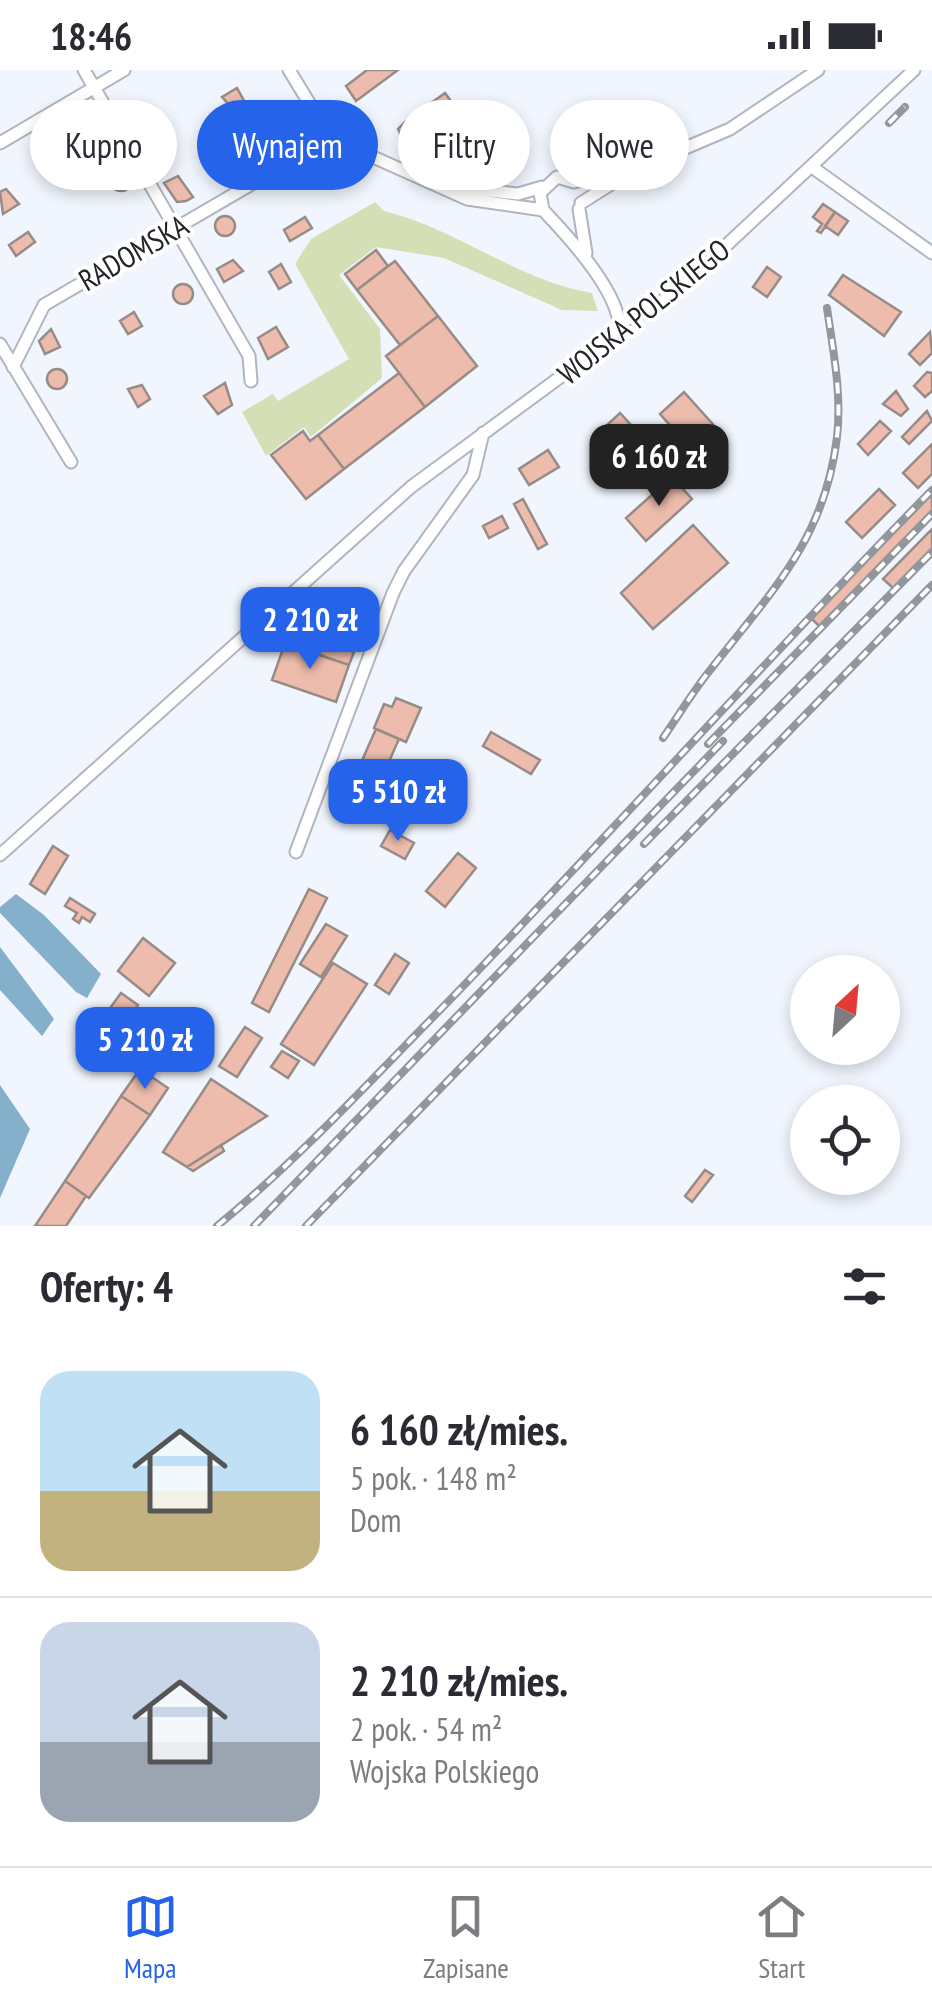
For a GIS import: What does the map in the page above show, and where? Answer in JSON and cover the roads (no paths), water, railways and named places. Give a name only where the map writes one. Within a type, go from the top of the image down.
[{"type":"street","points":[[84,70],[248,356],[251,381]]},
{"type":"street","points":[[0,143],[124,70]]},
{"type":"street","points":[[290,70],[310,100]]},
{"type":"street","points":[[689,147],[730,130],[818,70]]},
{"type":"street","name":"WOJSKA POLSKIEGO","points":[[0,855],[406,491],[605,344],[619,323],[635,319],[686,282],[914,70]]},
{"type":"street","points":[[812,167],[932,253]]},
{"type":"street","points":[[482,190],[518,194],[550,182]]},
{"type":"street","points":[[542,187],[542,210]]},
{"type":"street","name":"RADOMSKA","points":[[14,368],[44,305],[240,190]]},
{"type":"street","points":[[448,190],[468,198],[542,210],[556,219],[590,267],[619,323]]},
{"type":"street","points":[[576,190],[590,267]]},
{"type":"street","points":[[556,219],[569,218],[606,190]]},
{"type":"street","points":[[0,344],[71,462]]},
{"type":"street","points":[[296,852],[393,593],[404,571],[472,475],[484,433]]},
{"type":"water","points":[[16,894],[44,915],[101,974],[87,998],[76,992],[0,913],[0,907]]},
{"type":"water","points":[[0,947],[54,1019],[42,1036],[0,990]]},
{"type":"water","points":[[0,1085],[30,1129],[0,1198]]},
{"type":"railway","points":[[889,123],[905,107]]},
{"type":"railway","points":[[663,738],[792,563],[821,506],[831,473],[838,421],[827,308]]},
{"type":"railway","points":[[217,1226],[304,1148],[441,1009],[932,490]]},
{"type":"railway","points":[[708,744],[932,514]]},
{"type":"railway","points":[[644,844],[932,552]]},
{"type":"railway","points":[[306,1226],[932,585]]},
{"type":"railway","points":[[254,1226],[723,741]]}]
